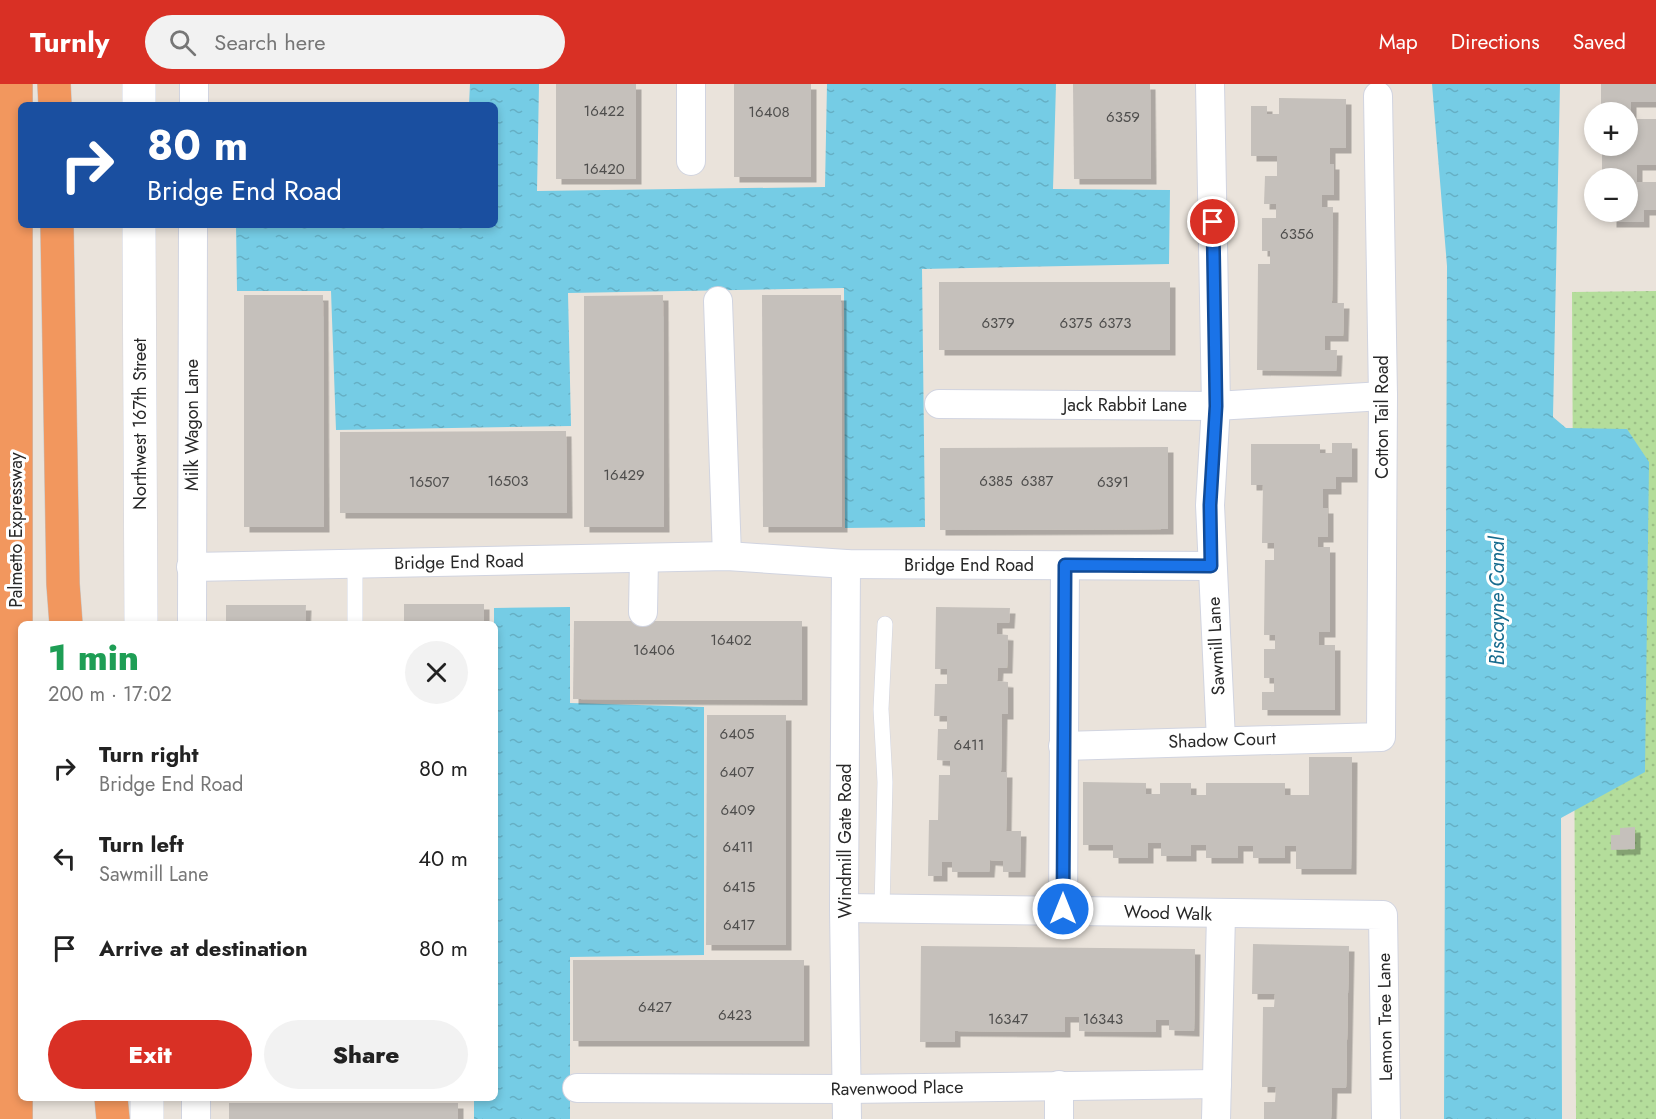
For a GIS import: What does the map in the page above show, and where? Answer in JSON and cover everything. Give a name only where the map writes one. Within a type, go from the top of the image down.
[{"type":"highway","name":"Palmetto Expressway","points":[[16,84],[16,1119]]},
{"type":"highway","points":[[54,84],[55,102]]},
{"type":"highway","points":[[57,228],[63,584],[66,621]]},
{"type":"highway","points":[[111,1101],[113,1119]]},
{"type":"street","points":[[139,84],[139,102]]},
{"type":"street","points":[[194,84],[194,102]]},
{"type":"street","points":[[691,84],[691,161]]},
{"type":"street","name":"Sawmill Lane","points":[[1210,84],[1216,406],[1210,505],[1211,566],[1221,740]]},
{"type":"street","name":"Cotton Tail Road","points":[[1378,96],[1383,396],[1381,737]]},
{"type":"street","name":"Northwest 167th Street","points":[[139,228],[141,621]]},
{"type":"street","name":"Milk Wagon Lane","points":[[192,621],[193,228]]},
{"type":"street","points":[[718,301],[727,556]]},
{"type":"street","name":"Jack Rabbit Lane","points":[[939,404],[1216,406],[1383,396]]},
{"type":"street","name":"Bridge End Road","points":[[191,567],[727,556],[846,564],[1211,566]]},
{"type":"street","points":[[643,612],[644,558]]},
{"type":"street","name":"Windmill Gate Road","points":[[846,564],[844,908],[847,1119]]},
{"type":"street","points":[[1063,909],[1065,565]]},
{"type":"street","name":"Shadow Court","points":[[1063,746],[1381,737]]},
{"type":"street","name":"Wood Walk","points":[[844,908],[1063,909],[1221,915],[1383,915]]},
{"type":"street","points":[[1216,1119],[1221,915]]},
{"type":"street","name":"Lemon Tree Lane","points":[[1383,915],[1386,1119]]},
{"type":"street","name":"Ravenwood Place","points":[[578,1088],[847,1089],[1216,1084]]},
{"type":"street","points":[[1059,1085],[1059,1119]]},
{"type":"street","points":[[147,1101],[147,1119]]},
{"type":"street","points":[[196,1101],[196,1119]]},
{"type":"lane","points":[[355,564],[355,621]]},
{"type":"lane","points":[[882,908],[885,782],[881,709],[885,624]]},
{"type":"green space","points":[[1656,291],[1656,1119],[1576,1119],[1572,292]]},
{"type":"water","points":[[470,84],[539,84],[537,191],[825,187],[827,84],[1056,84],[1053,189],[1170,190],[1169,264],[922,269],[925,527],[845,528],[844,288],[568,293],[571,426],[336,430],[331,291],[237,291],[236,228],[498,228],[498,102],[469,102]]},
{"type":"water","name":"Biscayne Canal","points":[[1432,84],[1560,84],[1553,417],[1566,428],[1627,429],[1649,462],[1645,772],[1561,818],[1562,1119],[1444,1119],[1447,266]]},
{"type":"water","points":[[570,607],[570,703],[704,707],[704,955],[570,957],[570,1119],[474,1119],[474,1101],[498,1101],[498,621],[494,621],[494,608]]},
{"type":"building","points":[[556,84],[636,84],[636,179],[556,179]]},
{"type":"building","points":[[734,84],[811,84],[811,177],[734,177]]},
{"type":"building","points":[[1073,84],[1150,84],[1151,179],[1074,179]]},
{"type":"building","points":[[1601,84],[1656,84],[1656,102],[1601,102]]},
{"type":"building","points":[[1279,98],[1346,99],[1346,148],[1330,148],[1330,164],[1334,164],[1334,195],[1322,195],[1322,207],[1333,207],[1332,303],[1344,303],[1343,336],[1325,336],[1325,350],[1337,350],[1336,371],[1257,370],[1258,264],[1270,264],[1270,251],[1262,251],[1262,218],[1276,218],[1276,204],[1264,204],[1265,176],[1277,176],[1277,156],[1251,156],[1251,106],[1267,106],[1267,114],[1279,114]]},
{"type":"building","points":[[1638,119],[1656,119],[1656,165],[1637,165],[1637,168],[1602,168],[1602,156],[1638,156]]},
{"type":"building","points":[[1638,182],[1656,182],[1656,210],[1644,210],[1644,222],[1638,222]]},
{"type":"building","points":[[939,282],[1170,282],[1170,350],[939,350]]},
{"type":"building","points":[[244,295],[323,295],[324,527],[244,527]]},
{"type":"building","points":[[663,295],[664,527],[584,527],[584,296]]},
{"type":"building","points":[[762,295],[841,295],[842,527],[763,527]]},
{"type":"building","points":[[566,431],[567,513],[340,513],[340,432]]},
{"type":"building","points":[[1332,443],[1352,443],[1352,477],[1336,477],[1336,489],[1323,489],[1323,508],[1328,508],[1328,537],[1318,537],[1318,547],[1330,547],[1330,632],[1319,632],[1319,645],[1335,645],[1335,710],[1262,710],[1262,692],[1274,692],[1274,678],[1264,678],[1264,649],[1275,649],[1275,635],[1264,635],[1265,560],[1274,560],[1274,543],[1262,543],[1263,485],[1251,485],[1251,444],[1320,444],[1320,453],[1332,453]]},
{"type":"building","points":[[1168,447],[1168,529],[940,530],[940,448]]},
{"type":"building","points":[[404,604],[484,604],[484,621],[404,621]]},
{"type":"building","points":[[226,605],[306,605],[305,621],[226,621]]},
{"type":"building","points":[[936,607],[1010,608],[1009,623],[997,623],[997,634],[1008,635],[1007,668],[998,668],[997,681],[1008,682],[1008,714],[1002,714],[1001,772],[1007,772],[1006,831],[1021,831],[1020,872],[1003,872],[1003,861],[990,860],[989,872],[952,872],[952,862],[942,862],[942,876],[928,876],[929,820],[938,820],[939,775],[950,775],[950,761],[937,760],[938,729],[947,729],[947,716],[934,716],[935,684],[947,684],[947,669],[935,669]]},
{"type":"building","points":[[574,621],[802,621],[802,700],[573,699]]},
{"type":"building","points":[[707,715],[786,715],[786,945],[706,945]]},
{"type":"building","points":[[1309,757],[1352,757],[1351,869],[1296,869],[1296,846],[1285,846],[1285,858],[1253,858],[1253,846],[1238,846],[1238,858],[1206,858],[1206,845],[1191,845],[1191,856],[1161,856],[1161,843],[1148,843],[1148,858],[1113,858],[1113,845],[1083,845],[1083,782],[1146,783],[1146,794],[1160,794],[1160,783],[1191,783],[1191,795],[1206,795],[1206,783],[1285,783],[1285,795],[1309,795]]},
{"type":"building","points":[[1635,827],[1635,849],[1611,850],[1611,835],[1620,835],[1620,828]]},
{"type":"building","points":[[1253,944],[1349,946],[1346,1088],[1332,1088],[1331,1119],[1264,1119],[1264,1102],[1275,1102],[1276,1087],[1262,1087],[1263,1007],[1274,1007],[1275,994],[1252,994]]},
{"type":"building","points":[[921,946],[1195,949],[1194,1031],[1169,1030],[1169,1020],[1156,1020],[1156,1032],[1079,1031],[1079,1017],[1065,1017],[1065,1032],[955,1031],[955,1042],[920,1042]]},
{"type":"building","points":[[573,960],[804,960],[804,1041],[573,1041]]},
{"type":"building","points":[[229,1103],[458,1103],[458,1119],[229,1119]]},
{"type":"route","points":[[1063,909],[1065,565],[1211,566],[1210,505],[1216,406],[1213,222]]}]
